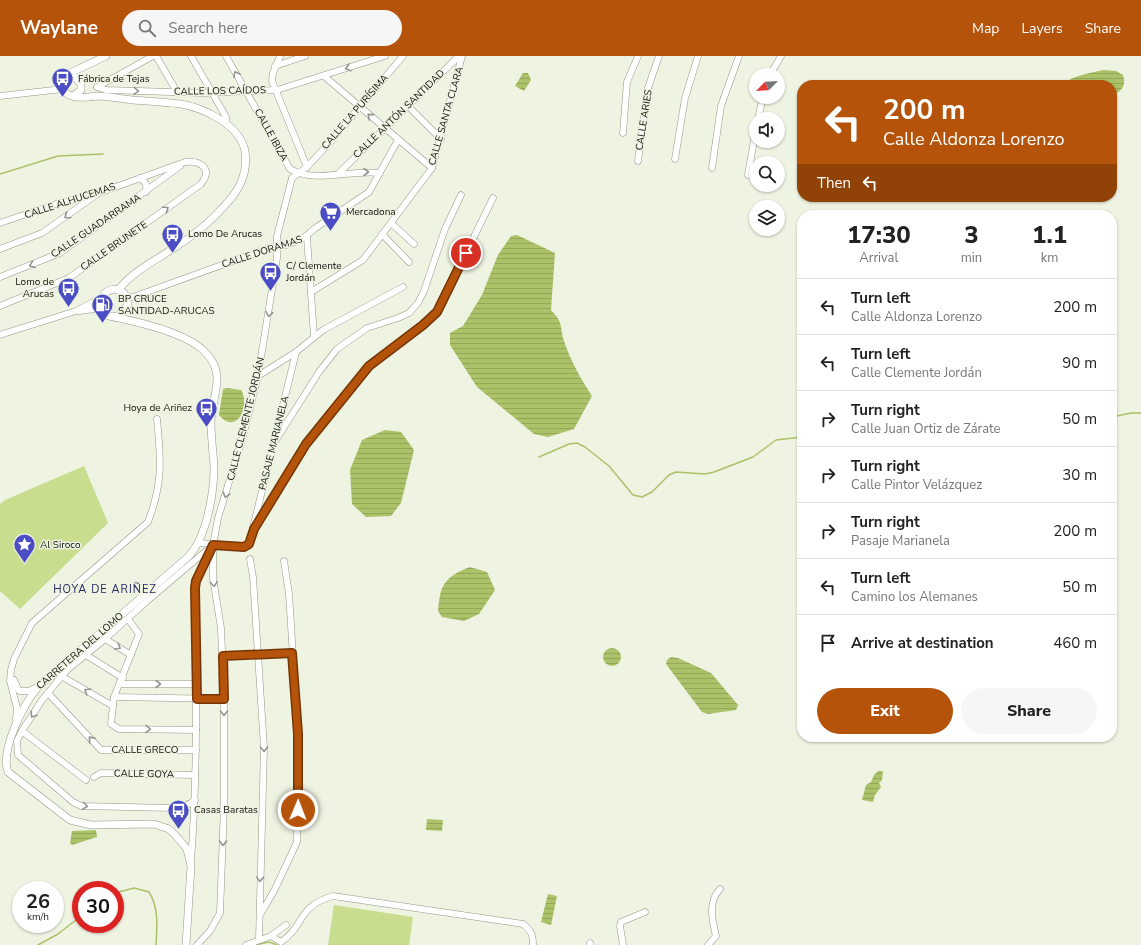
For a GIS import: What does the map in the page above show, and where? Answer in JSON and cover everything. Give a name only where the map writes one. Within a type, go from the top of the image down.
[{"type":"main road","points":[[106,56],[70,73],[64,83],[64,89],[67,94],[73,96],[96,96],[183,104],[207,113],[226,124],[241,141],[245,155],[246,167],[243,179],[235,194],[215,216],[194,234],[126,280],[125,294],[130,315],[139,323]]},
{"type":"main road","points":[[73,96],[79,93],[84,71],[90,64]]},
{"type":"main road","points":[[68,78],[75,77],[90,93],[96,96]]},
{"type":"main road","points":[[125,294],[106,292],[101,298],[102,309],[112,316],[122,314],[128,306]]},
{"type":"main road","name":"CARRETERA DEL LOMO","points":[[112,316],[154,327],[189,341],[205,351],[216,365],[218,377],[211,423],[214,466],[208,516],[198,543],[188,557],[38,687],[29,698],[16,720],[2,750],[2,763],[8,772],[70,820],[90,825],[146,824],[165,828],[176,836],[184,845],[191,866],[186,945]]},
{"type":"street","name":"CALLE LOS CAÍDOS","points":[[155,56],[97,87],[106,90],[212,93],[277,90],[385,56]]},
{"type":"street","points":[[155,56],[177,92]]},
{"type":"street","points":[[191,56],[226,117],[226,124]]},
{"type":"street","name":"CALLE IBIZA","points":[[226,56],[290,169],[299,174]]},
{"type":"street","points":[[305,56],[277,59],[272,81],[277,90],[307,167]]},
{"type":"street","name":"CALLE LA PURÍSIMA","points":[[299,174],[307,167],[360,107],[403,56]]},
{"type":"street","name":"CALLE ANTÓN SANTIDAD","points":[[339,173],[408,105],[461,56]]},
{"type":"street","name":"CALLE SANTA CLARA","points":[[311,292],[363,260],[432,168],[441,139],[461,56]]},
{"type":"street","points":[[623,132],[627,82],[638,56]]},
{"type":"street","name":"CALLE ARIES","points":[[638,161],[647,91],[658,56]]},
{"type":"street","points":[[675,159],[685,98],[698,56]]},
{"type":"street","points":[[712,168],[721,106],[739,56]]},
{"type":"street","points":[[774,68],[781,56]]},
{"type":"street","points":[[324,76],[432,168]]},
{"type":"street","points":[[0,96],[64,89]]},
{"type":"street","points":[[408,105],[441,139]]},
{"type":"street","name":"CALLE DORAMAS","points":[[125,294],[307,237],[314,229],[369,192],[398,140]]},
{"type":"street","points":[[748,175],[753,148]]},
{"type":"street","name":"CALLE ALHUCEMAS","points":[[0,223],[99,193],[185,162],[196,161],[202,164]]},
{"type":"street","name":"CALLE GUADARRAMA","points":[[0,277],[60,253],[146,192],[185,162]]},
{"type":"street","name":"CALLE BRUNETE","points":[[0,306],[62,281],[100,257],[201,184],[206,179],[206,172],[202,164]]},
{"type":"street","points":[[278,247],[277,236],[292,178],[299,174],[319,175],[369,171],[380,173]]},
{"type":"street","points":[[140,178],[145,181],[147,185],[146,192]]},
{"type":"street","points":[[0,249],[42,233],[99,193]]},
{"type":"street","points":[[274,443],[319,372],[337,349],[367,328],[409,313],[418,303],[424,291],[445,229],[461,195]]},
{"type":"street","points":[[254,529],[306,444],[369,366],[426,323],[437,312],[493,198]]},
{"type":"street","points":[[391,223],[414,244]]},
{"type":"street","points":[[382,234],[409,262]]},
{"type":"street","points":[[307,237],[314,336]]},
{"type":"street","name":"CALLE CLEMENTE JORDÁN","points":[[197,945],[210,931],[220,913],[224,805],[224,699],[221,628],[213,578],[213,545],[215,528],[241,443],[258,376],[278,247]]},
{"type":"street","points":[[258,376],[296,352],[314,336],[403,287]]},
{"type":"street","points":[[0,335],[76,311],[101,298]]},
{"type":"street","points":[[76,311],[95,309],[112,316]]},
{"type":"street","name":"PASAJE MARIANELA","points":[[213,545],[244,547],[249,544],[254,529],[296,352]]},
{"type":"street","points":[[16,720],[16,708],[10,681],[11,670],[14,659],[32,623],[148,522],[157,500],[160,478],[161,460],[157,419]]},
{"type":"street","points":[[208,516],[218,518]]},
{"type":"street","points":[[205,526],[215,528]]},
{"type":"street","points":[[198,543],[213,545]]},
{"type":"street","points":[[195,800],[180,808],[81,806],[73,802],[18,755],[17,741],[22,731],[61,676],[213,545]]},
{"type":"street","points":[[191,866],[195,800],[197,699],[195,588],[196,581],[213,545]]},
{"type":"street","points":[[250,559],[253,577],[264,748],[261,913],[259,940]]},
{"type":"street","points":[[261,913],[274,892],[297,842],[298,734],[289,594],[284,561]]},
{"type":"street","points":[[128,619],[140,634],[122,681],[114,697],[110,724],[119,729],[196,730]]},
{"type":"street","points":[[105,639],[131,655]]},
{"type":"street","points":[[223,656],[292,653]]},
{"type":"street","points":[[86,655],[122,681],[197,684]]},
{"type":"street","points":[[11,670],[15,686],[19,691],[28,691],[38,687]]},
{"type":"street","points":[[61,676],[113,706]]},
{"type":"street","name":"CALLE GRECO","points":[[48,693],[101,750],[196,750]]},
{"type":"street","points":[[114,697],[224,699]]},
{"type":"street","points":[[22,731],[86,780]]},
{"type":"street","name":"CALLE GOYA","points":[[94,777],[101,773],[195,775]]},
{"type":"street","points":[[708,945],[716,936],[712,901],[714,894],[720,889]]},
{"type":"street","points":[[271,936],[281,942],[287,938],[306,910],[315,903],[333,896],[523,924],[530,929],[533,936],[534,945]]},
{"type":"street","points":[[623,945],[620,926],[621,922],[645,912]]},
{"type":"street","points":[[246,945],[271,936],[286,925]]},
{"type":"shaded area","points":[[1104,70],[1116,71],[1123,75],[1124,85],[1117,93],[1117,80],[1069,80],[1087,73]]},
{"type":"shaded area","points":[[523,73],[528,73],[531,80],[524,91],[515,86]]},
{"type":"shaded area","points":[[517,235],[555,253],[551,310],[560,321],[566,348],[592,396],[574,429],[548,437],[534,434],[477,387],[450,345],[450,333],[463,326],[482,295],[498,255],[511,236]]},
{"type":"shaded area","points":[[227,388],[241,390],[244,397],[243,410],[240,416],[236,421],[231,422],[225,421],[219,415],[223,389]]},
{"type":"shaded area","points":[[385,430],[401,432],[414,450],[401,503],[391,516],[366,517],[352,504],[350,470],[362,440]]},
{"type":"shaded area","points":[[84,466],[108,523],[20,609],[0,591],[0,504],[5,500]]},
{"type":"shaded area","points":[[470,567],[487,572],[495,590],[479,614],[464,621],[442,617],[438,611],[442,588],[454,574]]},
{"type":"shaded area","points":[[612,648],[618,651],[621,657],[618,663],[612,666],[606,663],[603,657],[606,651]]},
{"type":"shaded area","points":[[671,657],[678,658],[711,673],[738,705],[736,710],[708,714],[702,712],[666,664],[667,660]]},
{"type":"shaded area","points":[[878,771],[883,771],[882,780],[879,783],[881,787],[875,795],[873,802],[862,800],[866,785],[871,782],[874,775]]},
{"type":"shaded area","points":[[427,819],[443,820],[442,831],[426,830]]},
{"type":"shaded area","points":[[96,830],[97,837],[72,845],[70,843],[72,831]]},
{"type":"shaded area","points":[[548,894],[557,896],[551,925],[541,922]]},
{"type":"shaded area","points":[[334,905],[413,917],[409,945],[328,945]]},
{"type":"waterway","points":[[0,174],[58,156],[103,154]]},
{"type":"waterway","points":[[1117,416],[1131,413],[1141,413]]},
{"type":"waterway","points":[[539,457],[569,444],[577,443],[585,447],[609,466],[633,495],[642,497],[652,492],[669,475],[676,472],[705,474],[714,472],[753,457],[776,440],[797,438]]},
{"type":"waterway","points":[[124,891],[134,888],[149,892],[156,911],[156,945]]},
{"type":"waterway","points":[[38,945],[58,934],[72,923]]},
{"type":"waterway","points":[[255,945],[269,942],[277,945]]},
{"type":"place","name":"Fábrica de Tejas","points":[[63,98]]},
{"type":"place","name":"Mercadona","points":[[330,232]]},
{"type":"place","name":"Lomo De Arucas","points":[[173,254]]},
{"type":"place","name":"C/ Clemente Jordán","points":[[271,292]]},
{"type":"place","name":"Lomo de Arucas","points":[[69,308]]},
{"type":"place","name":"BP CRUCE SANTIDAD-ARUCAS","points":[[103,324]]},
{"type":"place","name":"Hoya de Ariñez","points":[[207,428]]},
{"type":"place","name":"Al Siroco","points":[[25,564]]},
{"type":"place","name":"Casas Baratas","points":[[178,830]]},
{"type":"district","name":"HOYA DE ARIÑEZ","points":[[105,589]]},
{"type":"route","points":[[298,810],[298,734],[292,653],[223,656],[224,699],[197,699],[196,581],[213,545],[244,547],[249,544],[254,529],[279,485],[306,444],[369,366],[431,319],[437,312],[466,253]]}]
